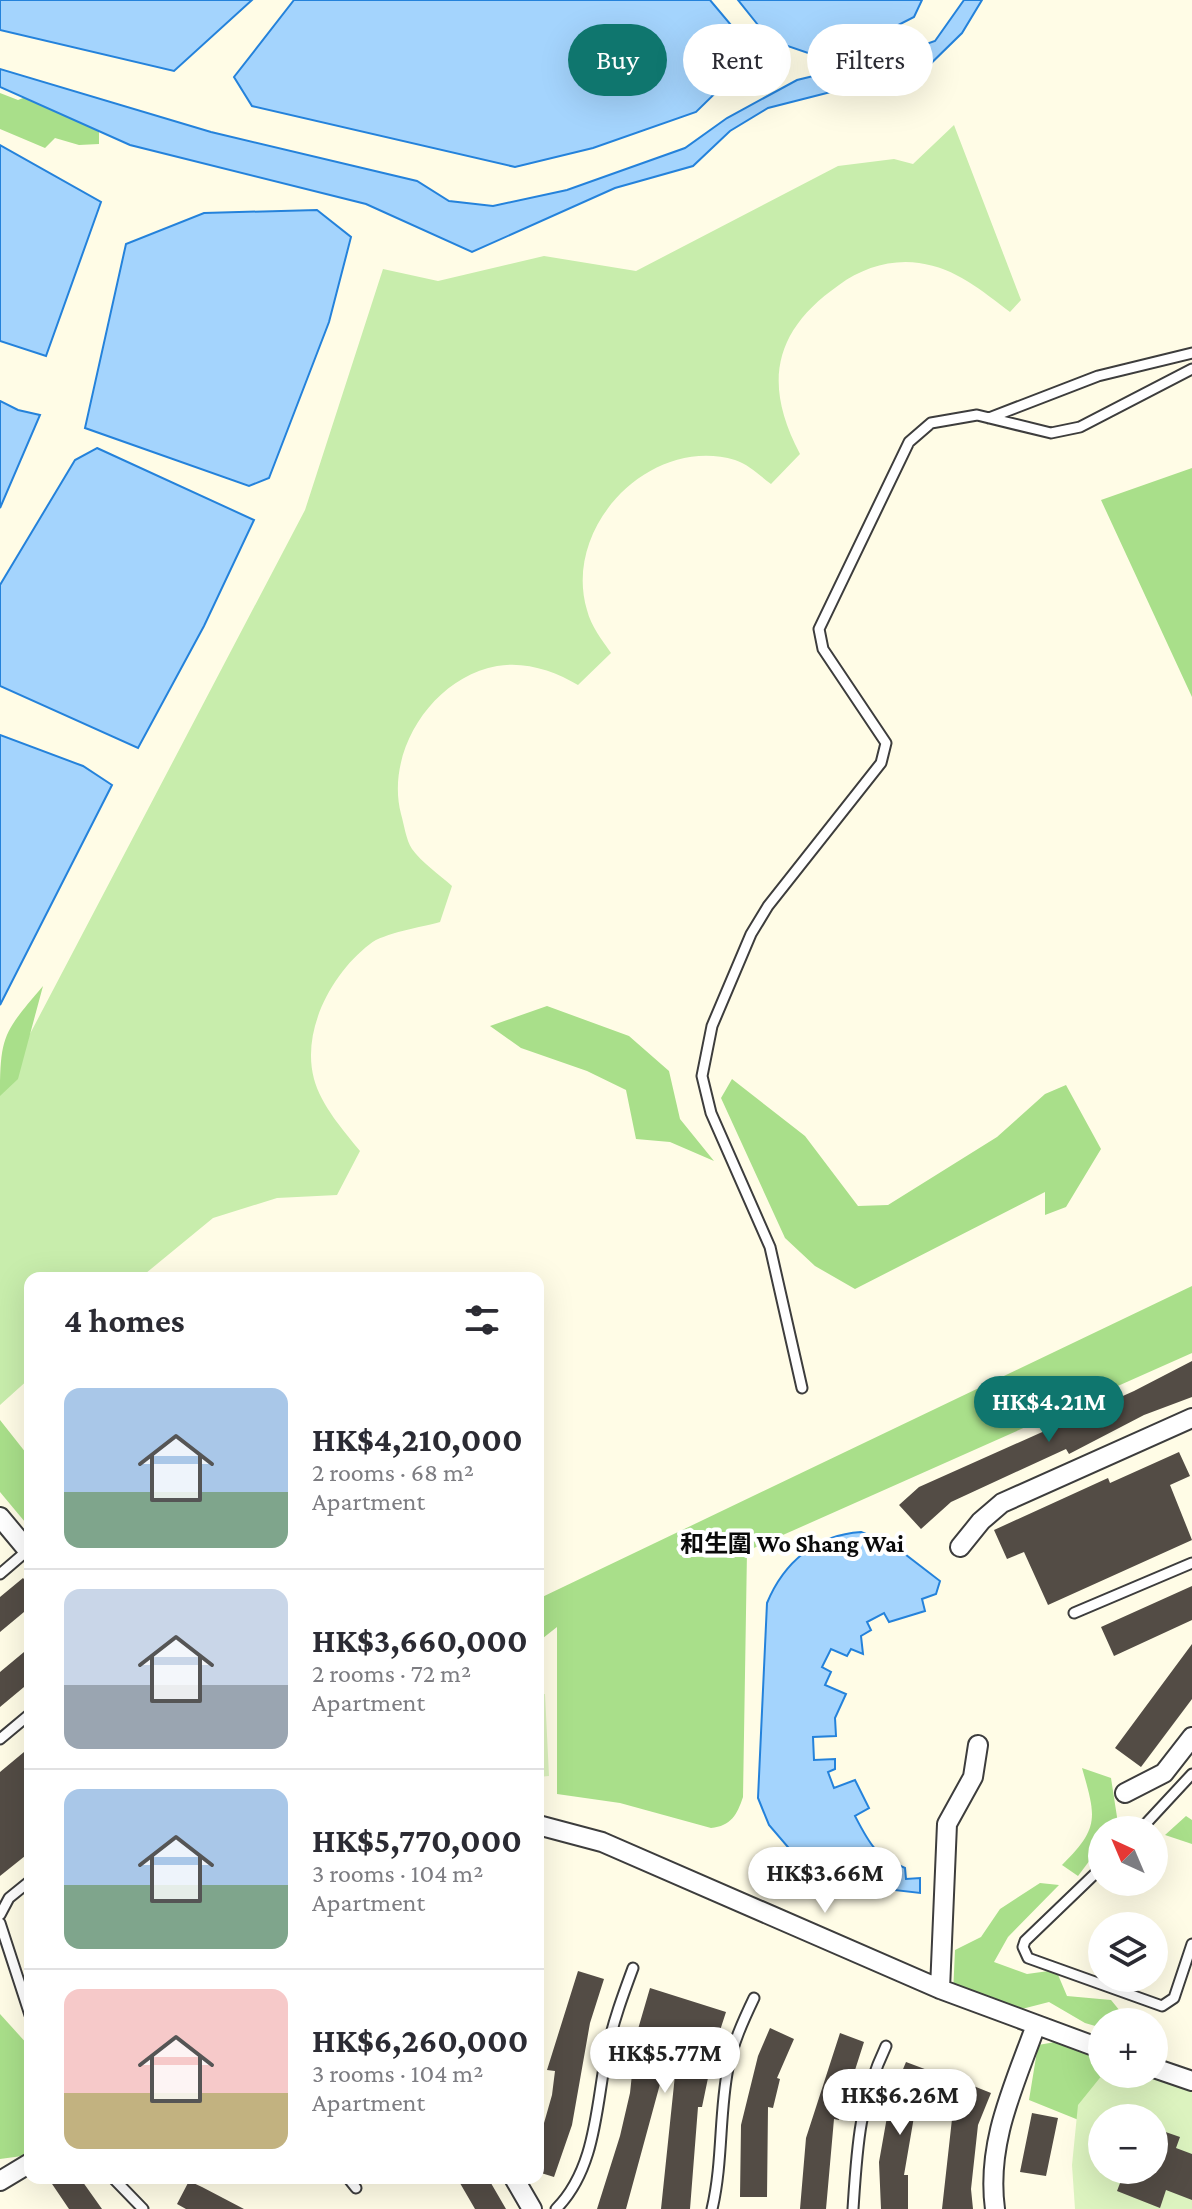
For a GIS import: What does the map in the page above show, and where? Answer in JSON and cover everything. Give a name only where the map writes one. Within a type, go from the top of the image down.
[{"type":"street","points":[[960,1547],[981,1521],[1002,1503],[1192,1418]]},
{"type":"street","points":[[0,1517],[24,1546]]},
{"type":"street","points":[[1125,1793],[1164,1773],[1192,1737]]},
{"type":"street","points":[[940,1989],[947,1824],[973,1777],[978,1745]]},
{"type":"street","points":[[544,1826],[573,1832],[630,1853],[940,1989],[1088,2044]]},
{"type":"street","points":[[995,2209],[992,2169],[997,2135],[1036,2025]]},
{"type":"street","points":[[1168,2073],[1192,2081]]},
{"type":"street","points":[[0,2181],[24,2167]]},
{"type":"street","points":[[517,2184],[532,2209]]},
{"type":"lane","points":[[989,418],[1098,376],[1192,353]]},
{"type":"lane","points":[[802,1388],[770,1247],[711,1113],[702,1076],[712,1026],[751,934],[768,906],[881,763],[886,743],[823,649],[819,629],[909,442],[931,423],[977,415],[1051,433],[1080,427],[1192,369]]},
{"type":"lane","points":[[0,1574],[24,1556]]},
{"type":"lane","points":[[1074,1613],[1192,1563]]},
{"type":"lane","points":[[0,1739],[24,1719]]},
{"type":"lane","points":[[1153,1816],[1192,1774]]},
{"type":"lane","points":[[1088,1880],[1025,1941],[1023,1947],[1028,1958],[1162,2006],[1174,1998],[1192,1944]]},
{"type":"lane","points":[[0,1915],[9,1898],[24,1886]]},
{"type":"lane","points":[[0,1923],[24,1997]]},
{"type":"lane","points":[[556,2209],[572,2190],[591,2141],[611,2032],[633,1968]]},
{"type":"lane","points":[[712,2209],[721,2160],[728,2069],[738,2031],[754,1998]]},
{"type":"lane","points":[[853,2209],[860,2117],[870,2079],[886,2046]]},
{"type":"lane","points":[[119,2184],[143,2209]]},
{"type":"lane","points":[[353,2184],[356,2188]]},
{"type":"green space","points":[[48,88],[99,121],[99,144],[79,145],[55,138],[45,148],[0,129],[0,93],[18,100]]},
{"type":"green space","points":[[954,125],[1021,300],[1010,312],[957,275],[919,263],[887,264],[857,274],[817,303],[788,340],[781,360],[781,405],[800,454],[771,484],[740,462],[703,456],[672,461],[644,475],[620,494],[600,519],[588,548],[583,579],[589,616],[611,653],[578,685],[560,675],[529,666],[497,666],[474,673],[452,685],[434,702],[407,743],[400,766],[398,790],[407,837],[425,864],[452,886],[440,922],[376,940],[356,956],[332,987],[316,1022],[311,1060],[317,1089],[333,1117],[360,1151],[337,1195],[277,1198],[213,1218],[147,1272],[24,1272],[24,1383],[0,1405],[0,1091],[305,510],[383,269],[438,281],[544,256],[636,271],[838,166],[894,159],[913,164]]},
{"type":"green space","points":[[1192,468],[1192,697],[1101,500]]},
{"type":"green space","points":[[43,986],[18,1079],[0,1096],[1,1060],[7,1035]]},
{"type":"green space","points":[[547,1006],[629,1036],[669,1071],[680,1119],[714,1161],[670,1142],[636,1139],[626,1090],[587,1071],[521,1048],[490,1026]]},
{"type":"green space","points":[[732,1079],[805,1136],[858,1206],[888,1205],[997,1137],[1045,1094],[1066,1085],[1101,1149],[1066,1207],[1045,1215],[1045,1192],[855,1289],[815,1266],[785,1238],[721,1098]]},
{"type":"green space","points":[[1192,1286],[1192,1353],[747,1551],[743,1797],[736,1814],[718,1827],[711,1828],[620,1803],[557,1794],[557,1627],[544,1637],[544,1596]]},
{"type":"green space","points":[[0,1420],[24,1450],[24,1521],[0,1492]]},
{"type":"green space","points":[[544,1694],[545,1694],[549,1776],[544,1776]]},
{"type":"green space","points":[[1082,1768],[1111,1778],[1117,1816],[1092,1816]]},
{"type":"green space","points":[[1186,1816],[1192,1820],[1192,1844],[1168,1836],[1168,1832]]},
{"type":"green space","points":[[1088,1833],[1088,1863],[1078,1876],[1062,1865]]},
{"type":"green space","points":[[1040,1883],[1059,1885],[1008,1937],[994,1962],[1027,1974],[1056,1970],[1067,1996],[1111,2000],[1118,2008],[1088,2008],[1088,2024],[1049,2002],[1010,2012],[953,1994],[955,1950],[981,1937],[1000,1909]]},
{"type":"green space","points":[[0,2014],[24,2040],[24,2154],[0,2159]]},
{"type":"green space","points":[[1067,2040],[1088,2045],[1088,2088],[1168,2088],[1168,2083],[1191,2095],[1156,2104],[1088,2104],[1088,2124],[1029,2100],[1038,2045]]},
{"type":"green space","points":[[1168,2083],[1192,2092],[1192,2209],[1075,2209],[1072,2165],[1078,2105],[1092,2088],[1168,2088]]},
{"type":"water","points":[[0,0],[252,0],[174,71],[0,30]]},
{"type":"water","points":[[294,0],[710,0],[730,24],[683,24],[683,96],[712,96],[696,112],[593,148],[515,167],[252,106],[234,77]]},
{"type":"water","points":[[738,0],[922,0],[914,17],[900,24],[807,24],[807,53],[791,47],[791,24],[757,24]]},
{"type":"water","points":[[964,0],[982,0],[962,33],[933,61],[935,41]]},
{"type":"water","points":[[0,69],[211,132],[417,181],[449,201],[493,206],[567,190],[685,148],[727,118],[768,96],[791,96],[791,83],[807,78],[807,96],[815,96],[768,108],[730,131],[693,166],[615,188],[472,252],[366,204],[130,145],[0,87]]},
{"type":"water","points":[[0,145],[101,202],[46,356],[0,341]]},
{"type":"water","points":[[317,210],[351,237],[329,322],[269,478],[249,486],[85,428],[126,244],[204,213]]},
{"type":"water","points":[[0,401],[18,410],[40,415],[0,508]]},
{"type":"water","points":[[97,448],[254,520],[204,626],[138,748],[0,686],[0,585],[75,460]]},
{"type":"water","points":[[0,735],[83,766],[112,785],[0,1005]]},
{"type":"water","points":[[861,1532],[893,1545],[940,1581],[936,1594],[922,1599],[925,1611],[889,1622],[884,1613],[867,1622],[871,1630],[861,1636],[863,1654],[851,1649],[847,1656],[831,1649],[822,1667],[831,1672],[825,1685],[846,1694],[835,1718],[836,1736],[813,1737],[814,1760],[835,1759],[835,1769],[828,1772],[834,1788],[855,1780],[869,1808],[855,1816],[865,1835],[880,1853],[905,1868],[906,1879],[920,1878],[920,1893],[817,1881],[769,1825],[758,1798],[767,1603],[783,1575],[804,1553],[830,1539]]},
{"type":"building","points":[[1192,1361],[1192,1397],[1144,1415],[1069,1454],[1066,1449],[951,1502],[921,1529],[899,1505],[919,1487],[1134,1391]]},
{"type":"building","points":[[1179,1452],[1190,1476],[1170,1485],[1192,1540],[1048,1605],[1024,1552],[1007,1559],[994,1530],[1108,1478],[1110,1483]]},
{"type":"building","points":[[24,1579],[24,1612],[0,1632],[0,1597]]},
{"type":"building","points":[[1192,1586],[1192,1620],[1114,1656],[1101,1627]]},
{"type":"building","points":[[1192,1644],[1192,1699],[1141,1767],[1115,1748]]},
{"type":"building","points":[[24,1652],[24,1687],[0,1707],[0,1672]]},
{"type":"building","points":[[24,1752],[24,1857],[0,1876],[0,1772]]},
{"type":"building","points":[[578,1971],[604,1979],[590,2023],[572,2125],[554,2177],[544,2174],[544,2123],[555,2071],[547,2070]]},
{"type":"building","points":[[650,1988],[726,2012],[714,2049],[702,2107],[698,2107],[690,2209],[661,2209],[675,2075],[663,2073],[626,2209],[597,2209],[620,2136],[630,2093],[636,2036]]},
{"type":"building","points":[[770,2028],[794,2039],[777,2078],[780,2079],[773,2108],[768,2107],[767,2197],[740,2197],[741,2125],[758,2056]]},
{"type":"building","points":[[840,2033],[864,2042],[839,2120],[834,2119],[826,2209],[800,2209],[806,2138]]},
{"type":"building","points":[[906,2062],[930,2071],[916,2105],[904,2175],[908,2175],[908,2209],[881,2209],[879,2162],[890,2100]]},
{"type":"building","points":[[966,2083],[991,2093],[978,2125],[971,2189],[973,2209],[942,2209],[952,2119]]},
{"type":"building","points":[[1032,2113],[1058,2118],[1046,2176],[1020,2172]]},
{"type":"building","points":[[1168,2133],[1180,2137],[1176,2148],[1192,2154],[1192,2200],[1166,2190],[1160,2208],[1117,2191],[1120,2184],[1168,2184]]},
{"type":"building","points":[[52,2184],[84,2184],[102,2209],[69,2209]]},
{"type":"building","points":[[187,2184],[195,2184],[244,2209],[186,2209],[177,2204]]},
{"type":"building","points":[[460,2184],[491,2184],[506,2209],[475,2209]]},
{"type":"district","name":"和生圍 Wo Shang Wai","points":[[792,1544]]}]
